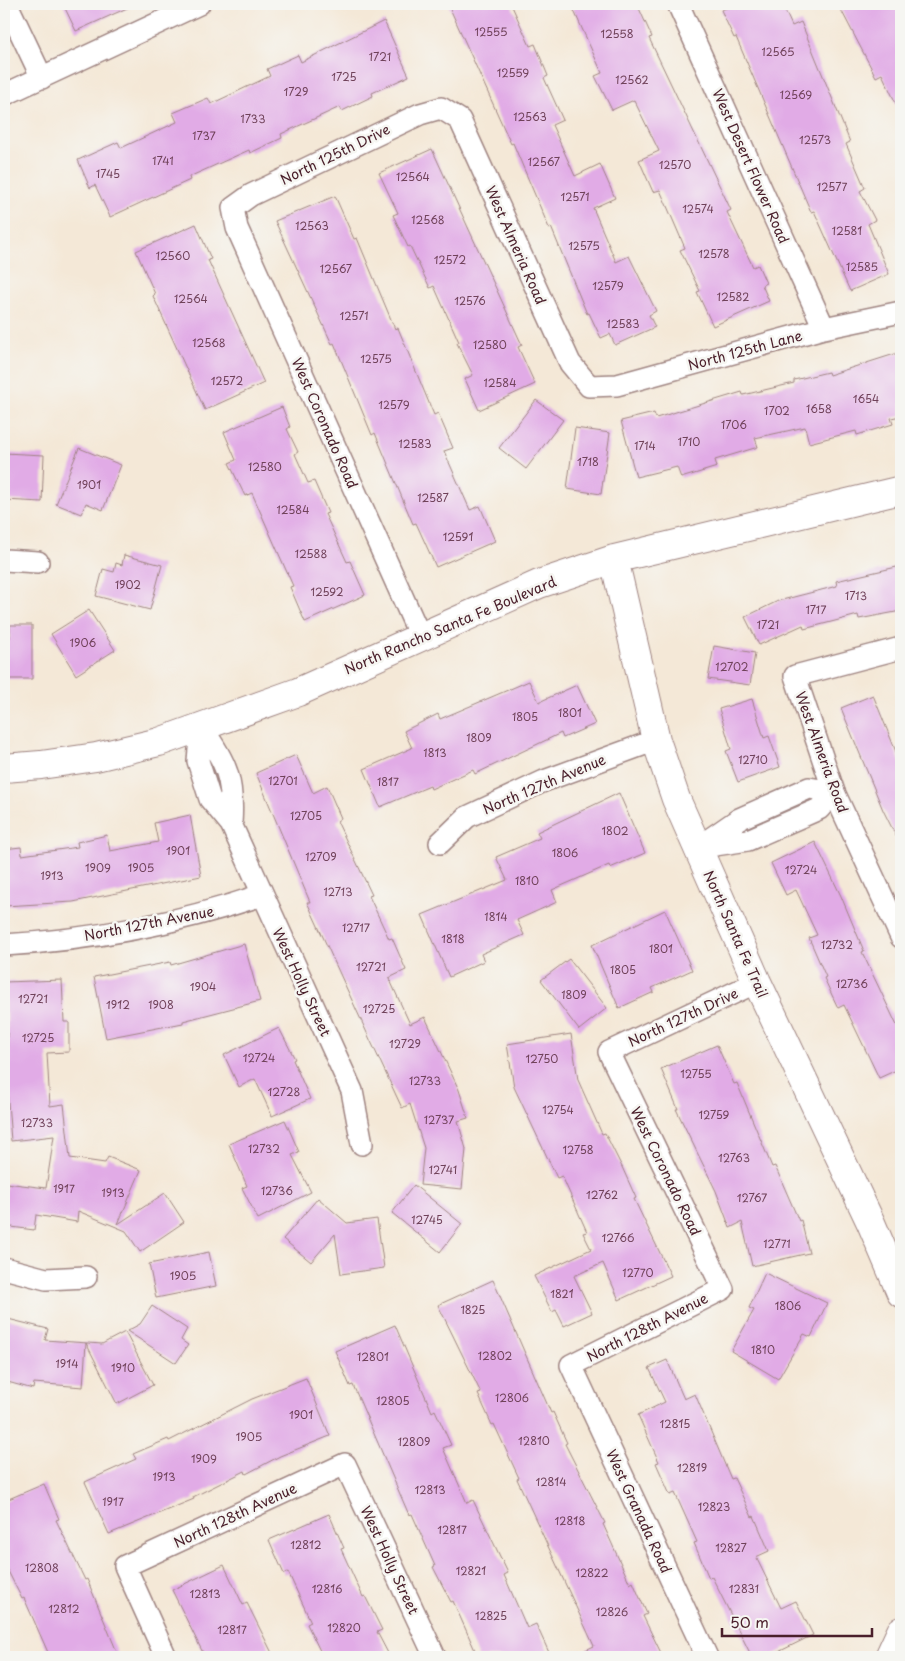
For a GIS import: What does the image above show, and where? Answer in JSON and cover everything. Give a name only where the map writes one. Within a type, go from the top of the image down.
[{"type":"street","points":[[8,4],[42,78]]},
{"type":"street","points":[[4,95],[199,4]]},
{"type":"street","name":"West Desert Flower Road","points":[[678,4],[824,328]]},
{"type":"street","name":"North 125th Drive","points":[[233,208],[268,186],[420,114],[441,108]]},
{"type":"street","name":"West Almeria Road","points":[[441,108],[460,120],[570,363],[589,386]]},
{"type":"street","name":"West Coronado Road","points":[[233,208],[237,228],[420,636]]},
{"type":"street","name":"North 125th Lane","points":[[589,386],[617,385],[824,328],[901,312]]},
{"type":"street","name":"North Rancho Santa Fe Boulevard","points":[[4,768],[96,757],[159,742],[298,692],[539,584],[614,559],[901,490]]},
{"type":"street","name":"North Santa Fe Trail","points":[[614,559],[656,740],[676,799],[757,982],[871,1223],[901,1293]]},
{"type":"street","points":[[4,560],[38,562]]},
{"type":"street","name":"West Almeria Road","points":[[901,648],[795,676],[834,792],[901,937]]},
{"type":"street","name":"West Holly Street","points":[[201,727],[198,761],[210,799],[231,824],[352,1091],[362,1144]]},
{"type":"street","name":"North 127th Avenue","points":[[440,843],[467,817],[475,813],[544,781],[656,740]]},
{"type":"street","points":[[697,848],[748,840],[819,809],[834,792]]},
{"type":"street","name":"North 127th Avenue","points":[[4,945],[116,933],[223,908],[262,895]]},
{"type":"street","name":"North 127th Drive","points":[[609,1052],[757,982]]},
{"type":"street","name":"West Coronado Road","points":[[609,1052],[723,1290]]},
{"type":"street","points":[[4,1268],[46,1279],[86,1277]]},
{"type":"street","name":"North 128th Avenue","points":[[571,1365],[723,1290]]},
{"type":"street","name":"West Granada Road","points":[[571,1365],[707,1657]]},
{"type":"street","name":"West Holly Street","points":[[346,1464],[435,1657]]},
{"type":"street","name":"North 128th Avenue","points":[[166,1657],[125,1566],[346,1464]]},
{"type":"street","points":[[889,1657],[901,1631]]},
{"type":"building","points":[[63,4],[136,4],[76,31]]},
{"type":"building","points":[[448,4],[511,4],[530,46],[535,44],[548,76],[544,78],[563,120],[552,125],[575,176],[600,164],[615,198],[593,208],[616,262],[629,256],[656,311],[649,315],[655,327],[615,345],[610,334],[601,338],[589,313],[587,314],[551,227],[549,228],[513,143],[511,144]]},
{"type":"building","points":[[571,4],[637,4],[652,37],[649,38],[731,210],[727,212],[753,267],[758,265],[766,283],[762,285],[769,301],[713,326],[697,292],[700,291],[680,250],[685,248],[660,190],[653,192],[639,160],[659,151],[634,100],[612,110],[595,76],[602,73]]},
{"type":"building","points":[[737,4],[782,4],[792,26],[801,22],[850,142],[846,144],[865,188],[860,191],[875,220],[868,224],[889,274],[850,291],[814,211],[811,212],[736,37],[734,38],[721,10]]},
{"type":"building","points":[[838,4],[901,4],[901,114],[882,74],[876,77]]},
{"type":"building","points":[[384,21],[409,76],[372,93],[373,96],[342,111],[340,107],[281,134],[282,138],[250,153],[249,150],[189,177],[190,180],[110,217],[95,185],[90,188],[78,160],[118,142],[121,148],[177,122],[173,113],[208,98],[211,104],[270,76],[267,69],[298,55],[301,62]]},
{"type":"building","points":[[432,149],[522,345],[518,347],[535,384],[479,410],[465,379],[473,375],[457,343],[459,342],[434,286],[430,288],[393,215],[398,213],[379,173]]},
{"type":"building","points":[[335,196],[354,239],[357,238],[395,329],[398,328],[434,415],[438,413],[453,448],[444,451],[470,510],[480,506],[495,541],[436,567],[416,523],[413,524],[375,433],[372,435],[334,343],[332,344],[275,221]]},
{"type":"building","points":[[196,224],[211,259],[208,260],[264,383],[205,410],[153,296],[155,294],[136,251]]},
{"type":"building","points":[[901,352],[901,416],[891,418],[893,424],[857,435],[856,431],[809,443],[805,427],[755,438],[758,447],[715,460],[717,467],[681,478],[677,467],[636,477],[621,421],[654,413],[656,418],[742,392],[743,395],[794,383],[794,380],[828,372],[829,375]]},
{"type":"building","points":[[536,400],[563,420],[526,469],[499,448]]},
{"type":"building","points":[[282,407],[290,427],[287,429],[298,452],[295,454],[308,483],[314,481],[328,513],[325,514],[347,562],[350,561],[365,595],[305,622],[290,587],[293,586],[252,493],[245,496],[229,463],[236,460],[224,432]]},
{"type":"building","points":[[575,428],[610,433],[601,494],[567,489]]},
{"type":"building","points":[[79,448],[121,465],[103,510],[86,503],[81,514],[56,504]]},
{"type":"building","points":[[4,453],[44,455],[42,502],[4,500]]},
{"type":"building","points":[[124,555],[162,565],[150,610],[96,596],[103,569],[114,572],[116,563],[122,565]]},
{"type":"building","points":[[901,566],[901,611],[859,619],[858,615],[804,629],[803,625],[759,645],[745,617],[778,601],[837,586],[836,581]]},
{"type":"building","points":[[89,610],[115,650],[76,675],[51,634]]},
{"type":"building","points":[[10,625],[32,625],[32,679],[4,679],[4,638],[10,638]]},
{"type":"building","points":[[714,646],[755,653],[750,685],[708,679]]},
{"type":"building","points":[[529,681],[539,702],[577,685],[595,724],[563,738],[561,733],[475,774],[473,770],[431,789],[430,786],[380,807],[364,769],[412,748],[404,731],[438,714],[440,719]]},
{"type":"building","points":[[873,695],[901,764],[901,846],[883,810],[841,708]]},
{"type":"building","points":[[752,699],[764,738],[769,736],[780,767],[738,782],[726,751],[731,749],[719,709]]},
{"type":"building","points":[[296,755],[313,793],[327,786],[341,818],[337,821],[372,895],[369,896],[389,939],[392,938],[406,970],[389,978],[410,1024],[425,1017],[459,1090],[468,1118],[458,1121],[466,1149],[462,1189],[420,1185],[424,1148],[410,1104],[402,1108],[367,1033],[307,902],[310,902],[256,773]]},
{"type":"building","points":[[619,793],[645,853],[610,868],[609,865],[552,890],[557,902],[517,920],[524,935],[481,954],[484,961],[449,977],[422,915],[507,880],[496,857],[540,838],[537,832]]},
{"type":"building","points":[[190,815],[201,876],[73,902],[4,906],[4,849],[21,847],[22,855],[78,847],[77,842],[107,835],[110,851],[158,842],[154,823]]},
{"type":"building","points":[[815,842],[841,896],[864,951],[862,952],[901,1034],[901,1068],[879,1078],[844,1005],[838,1008],[824,978],[826,977],[809,938],[817,935],[796,890],[786,895],[771,863]]},
{"type":"building","points":[[665,910],[692,970],[652,988],[654,992],[619,1008],[592,945]]},
{"type":"building","points":[[244,944],[260,1001],[183,1021],[183,1023],[106,1038],[94,977],[170,962],[171,965]]},
{"type":"building","points":[[569,959],[607,1008],[579,1030],[541,980]]},
{"type":"building","points":[[62,980],[64,1022],[69,1022],[69,1052],[47,1053],[50,1106],[64,1104],[70,1158],[105,1163],[108,1157],[141,1170],[118,1224],[165,1193],[184,1222],[140,1252],[126,1231],[78,1211],[77,1222],[36,1215],[34,1230],[4,1226],[6,1183],[46,1188],[54,1136],[11,1141],[5,1063],[8,1062],[4,982]]},
{"type":"building","points":[[279,1028],[295,1059],[293,1060],[310,1099],[272,1116],[255,1079],[239,1087],[224,1055]]},
{"type":"building","points":[[571,1034],[578,1080],[602,1134],[605,1133],[622,1167],[636,1198],[634,1199],[671,1276],[619,1300],[603,1263],[574,1276],[592,1313],[564,1326],[556,1310],[552,1312],[534,1276],[591,1249],[583,1233],[587,1232],[562,1176],[557,1178],[514,1087],[507,1044]]},
{"type":"building","points":[[717,1045],[734,1084],[737,1083],[772,1167],[775,1166],[799,1221],[801,1220],[809,1253],[752,1266],[742,1222],[730,1228],[716,1191],[676,1109],[678,1109],[661,1069]]},
{"type":"building","points":[[285,1120],[299,1152],[292,1155],[311,1192],[258,1219],[242,1188],[247,1186],[229,1144]]},
{"type":"building","points":[[414,1185],[462,1224],[440,1252],[392,1213]]},
{"type":"building","points":[[318,1198],[347,1223],[377,1219],[384,1268],[341,1274],[335,1234],[311,1262],[283,1239]]},
{"type":"building","points":[[209,1252],[216,1286],[156,1298],[149,1264]]},
{"type":"building","points":[[765,1273],[827,1303],[811,1337],[804,1334],[778,1379],[731,1351],[754,1310],[749,1308]]},
{"type":"building","points":[[493,1280],[551,1413],[553,1412],[567,1443],[565,1444],[605,1523],[603,1524],[630,1584],[633,1582],[647,1614],[643,1616],[663,1657],[571,1657],[594,1646],[517,1479],[519,1478],[478,1394],[481,1393],[438,1305]]},
{"type":"building","points":[[152,1306],[187,1329],[181,1340],[188,1345],[176,1363],[127,1331],[140,1324]]},
{"type":"building","points":[[4,1318],[48,1329],[45,1340],[102,1344],[125,1332],[153,1385],[117,1404],[86,1343],[83,1387],[34,1383],[33,1389],[4,1381]]},
{"type":"building","points":[[395,1325],[432,1412],[435,1410],[451,1445],[443,1448],[467,1503],[473,1500],[508,1573],[504,1575],[527,1628],[536,1624],[551,1657],[478,1657],[453,1601],[451,1602],[433,1567],[435,1566],[412,1514],[409,1515],[353,1385],[350,1386],[335,1351]]},
{"type":"building","points":[[667,1360],[684,1399],[695,1394],[731,1479],[734,1478],[752,1517],[754,1516],[769,1551],[756,1557],[781,1608],[796,1601],[813,1635],[768,1657],[752,1657],[712,1577],[709,1578],[694,1543],[697,1542],[675,1493],[670,1495],[656,1463],[659,1462],[638,1415],[665,1402],[649,1368]]},
{"type":"building","points":[[306,1378],[330,1436],[280,1456],[246,1474],[245,1471],[193,1497],[194,1499],[109,1534],[85,1482],[136,1459],[133,1454],[168,1439],[169,1441],[252,1399]]},
{"type":"building","points":[[44,1484],[59,1519],[56,1520],[85,1580],[87,1579],[119,1657],[50,1657],[24,1598],[22,1599],[4,1563],[4,1501]]},
{"type":"building","points":[[329,1514],[344,1548],[341,1549],[363,1597],[365,1596],[382,1630],[377,1632],[390,1657],[323,1657],[307,1624],[311,1622],[288,1572],[284,1574],[269,1540]]},
{"type":"building","points":[[224,1565],[243,1605],[247,1603],[274,1657],[205,1657],[172,1590]]}]
